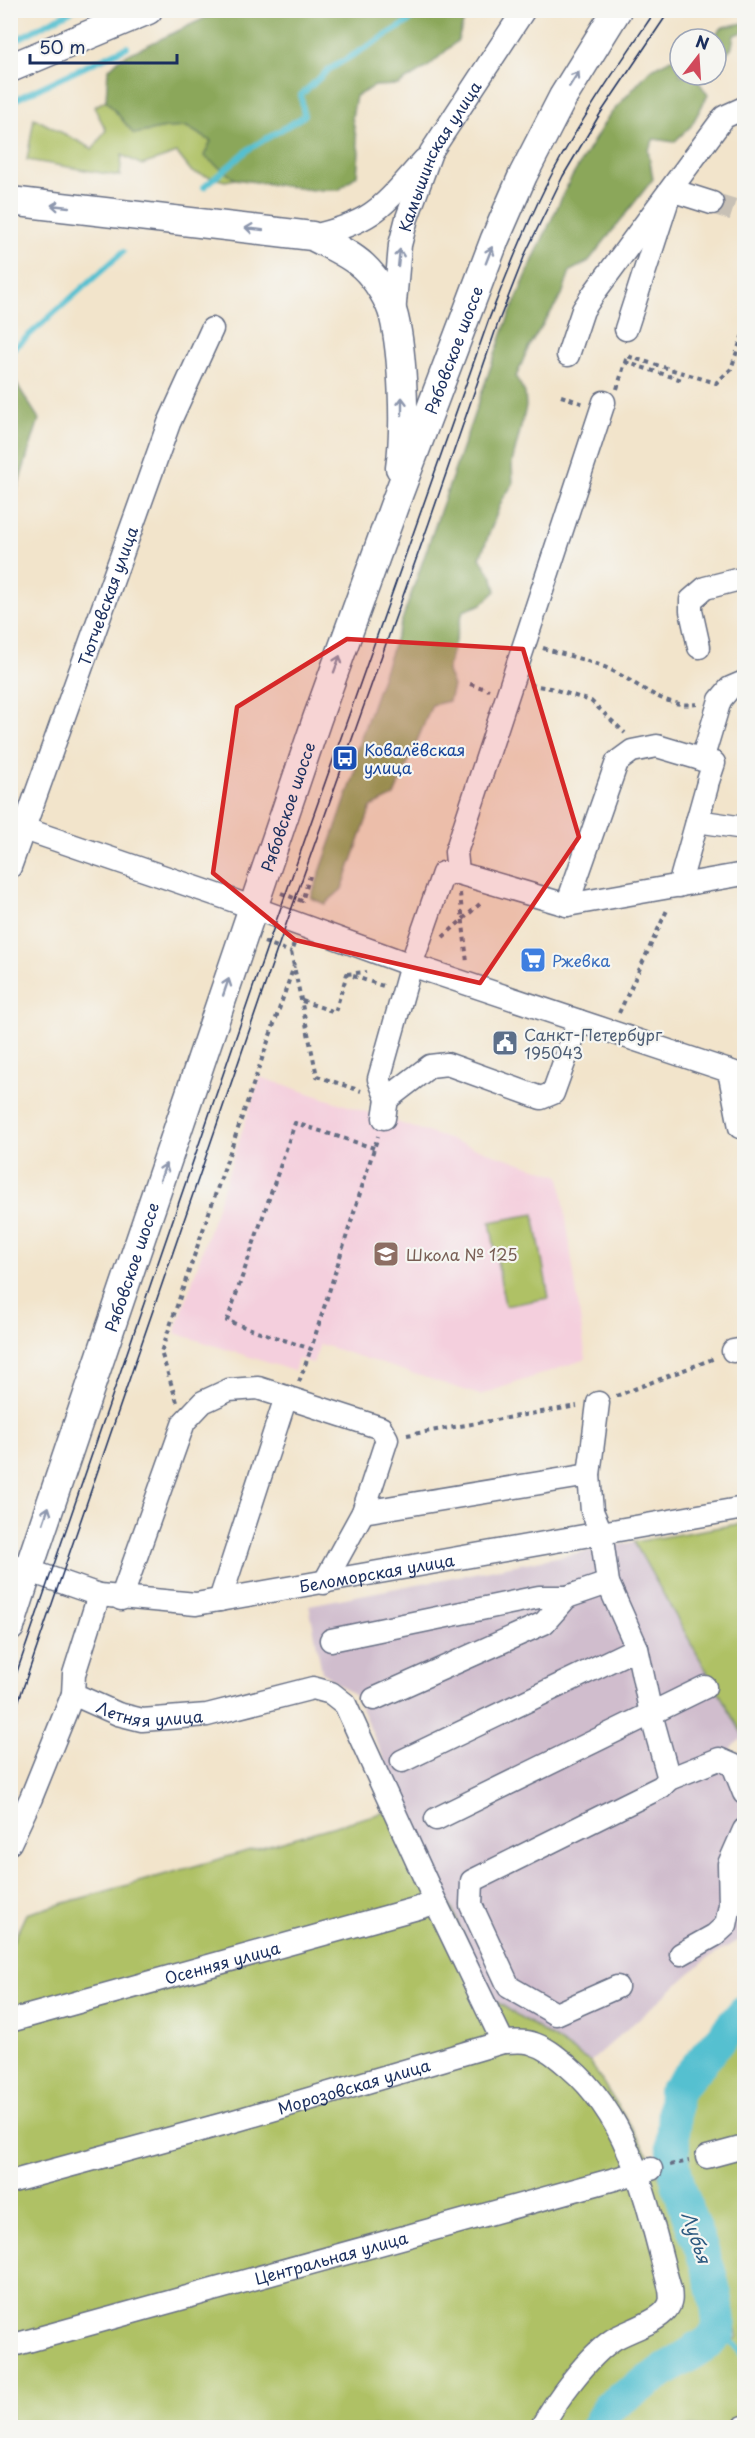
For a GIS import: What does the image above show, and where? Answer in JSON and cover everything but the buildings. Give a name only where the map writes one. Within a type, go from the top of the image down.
[{"type":"main road","points":[[10,68],[148,10]]},
{"type":"main road","name":"Рябовское шоссе","points":[[10,1627],[19,1568],[394,506],[495,239],[523,175],[563,97],[617,10]]},
{"type":"main road","points":[[10,201],[312,236],[338,249],[363,266],[377,283],[394,316],[401,380],[402,416],[401,463],[394,506]]},
{"type":"street","name":"Камышинская улица","points":[[394,316],[400,245],[407,218],[431,152],[524,10]]},
{"type":"street","points":[[568,355],[584,310],[594,293],[724,117],[744,108]]},
{"type":"street","points":[[312,236],[340,230],[363,221],[383,207],[431,152]]},
{"type":"street","points":[[671,190],[712,203]]},
{"type":"street","points":[[626,329],[671,190]]},
{"type":"street","name":"Тютчевская улица","points":[[10,867],[17,827],[169,423],[212,329]]},
{"type":"street","points":[[458,873],[456,852],[604,402]]},
{"type":"street","points":[[699,647],[691,611],[691,600],[705,588],[744,578]]},
{"type":"street","points":[[679,886],[697,820],[720,700],[730,688],[744,682]]},
{"type":"street","points":[[567,905],[617,762],[632,751],[657,746],[706,776]]},
{"type":"street","points":[[697,820],[744,828]]},
{"type":"street","points":[[17,827],[411,965],[737,1074],[740,1127]]},
{"type":"street","points":[[385,1108],[379,1079],[411,965],[443,873],[458,873],[567,905],[744,874]]},
{"type":"street","points":[[385,1108],[430,1066],[447,1065],[542,1098],[553,1093],[579,1021]]},
{"type":"street","points":[[121,1599],[183,1422],[203,1402],[229,1390],[258,1388],[381,1428],[387,1439],[363,1512],[324,1583]]},
{"type":"street","points":[[220,1600],[290,1398]]},
{"type":"street","points":[[598,1403],[589,1475],[592,1511],[602,1532],[608,1583],[637,1648],[651,1714],[669,1779]]},
{"type":"street","points":[[363,1512],[589,1475]]},
{"type":"street","name":"Беломорская улица","points":[[19,1568],[99,1595],[121,1599],[196,1604],[744,1508]]},
{"type":"street","points":[[331,1640],[539,1597],[567,1597],[608,1583]]},
{"type":"street","points":[[10,1843],[32,1798],[73,1694],[74,1674],[99,1595]]},
{"type":"street","points":[[374,1699],[544,1623],[567,1597]]},
{"type":"street","points":[[402,1761],[637,1648]]},
{"type":"street","points":[[436,1819],[705,1687]]},
{"type":"street","name":"Летняя улица","points":[[73,1694],[118,1714],[142,1720],[207,1716],[313,1688],[331,1693],[345,1704],[436,1903]]},
{"type":"street","points":[[617,1988],[556,2014],[509,1987],[471,1905],[472,1881],[661,1787],[669,1779],[719,1760],[733,1765],[744,1793]]},
{"type":"street","points":[[681,1954],[715,1935],[726,1925],[730,1905],[729,1864],[744,1830]]},
{"type":"street","points":[[436,1903],[503,2042]]},
{"type":"street","name":"Осенняя улица","points":[[10,2020],[436,1903]]},
{"type":"street","name":"Морозовская улица","points":[[10,2182],[234,2121],[503,2042],[529,2042],[550,2051],[581,2077],[603,2103],[644,2171],[671,2302],[665,2312],[612,2340],[584,2367],[552,2408],[541,2427]]},
{"type":"street","points":[[707,2157],[744,2148]]},
{"type":"street","name":"Центральная улица","points":[[10,2346],[644,2171]]},
{"type":"path","points":[[604,402],[612,404],[627,356],[716,383],[731,369],[742,337],[744,338]]},
{"type":"path","points":[[625,362],[682,380]]},
{"type":"path","points":[[525,642],[609,669],[649,693],[687,705],[720,700]]},
{"type":"path","points":[[512,683],[550,688],[591,701],[632,740],[632,751]]},
{"type":"path","points":[[458,873],[469,984]]},
{"type":"path","points":[[278,892],[302,901],[310,876]]},
{"type":"path","points":[[411,965],[500,885]]},
{"type":"path","points":[[610,1031],[679,886]]},
{"type":"path","points":[[290,1398],[310,1349],[385,1108],[317,1076],[291,952],[297,935]]},
{"type":"path","points":[[261,941],[291,952]]},
{"type":"path","points":[[183,1422],[161,1352],[294,966]]},
{"type":"path","points":[[302,1001],[335,1012],[347,974],[403,992]]},
{"type":"path","points":[[310,1349],[227,1322],[295,1122],[374,1148]]},
{"type":"path","points":[[387,1439],[598,1403],[739,1350]]},
{"type":"path","points":[[644,2171],[707,2157]]},
{"type":"highlighted area","points":[[347,639],[523,649],[579,837],[480,983],[295,940],[213,873],[237,707]]},
{"type":"shaded area","name":"Школа № 125","points":[[260,1077],[560,1176],[586,1359],[480,1395],[320,1344],[313,1363],[298,1359],[294,1371],[175,1333]]},
{"type":"shaded area","points":[[634,1542],[744,1737],[730,1748],[744,1774],[744,1937],[705,1960],[590,2062],[492,1999],[356,1697],[322,1672],[309,1605]]},
{"type":"green space","points":[[222,10],[463,10],[464,20],[458,40],[429,66],[398,85],[375,86],[356,96],[352,117],[359,152],[357,175],[339,190],[312,190],[235,179],[204,156],[211,141],[187,127],[134,134],[106,100],[108,70],[120,58]]},
{"type":"green space","points":[[744,23],[744,32],[734,35],[732,47],[728,52],[728,27],[723,27]]},
{"type":"green space","points":[[668,61],[668,87],[702,87],[708,95],[691,126],[674,142],[654,139],[648,150],[653,179],[588,262],[570,271],[562,295],[529,346],[516,377],[525,393],[526,407],[512,463],[513,484],[502,500],[480,558],[493,578],[496,591],[482,604],[463,611],[447,671],[453,686],[449,701],[432,705],[394,796],[371,807],[342,889],[325,904],[311,898],[356,770],[352,763],[505,326],[570,180],[608,117],[650,70]]},
{"type":"green space","points":[[106,100],[134,134],[187,127],[211,141],[204,156],[235,179],[225,181],[192,172],[177,153],[142,165],[122,155],[120,176],[27,160],[34,118],[93,149],[106,130],[94,107]]},
{"type":"green space","points":[[11,375],[39,419],[11,508]]},
{"type":"green space","points":[[534,1214],[549,1298],[505,1306],[490,1222]]},
{"type":"green space","points":[[744,1523],[744,1737],[634,1542]]},
{"type":"green space","points":[[406,1806],[492,1999],[590,2062],[653,2162],[701,2281],[705,2327],[601,2397],[582,2427],[11,2428],[10,1948],[26,1914]]},
{"type":"green space","points":[[744,2026],[744,2427],[609,2428],[612,2420],[738,2337],[689,2177],[687,2095]]},
{"type":"waterway","points":[[10,43],[73,10]]},
{"type":"waterway","points":[[204,187],[249,149],[304,116],[301,95],[328,70],[405,24],[423,10]]},
{"type":"waterway","points":[[10,102],[127,47]]},
{"type":"waterway","points":[[10,352],[123,252]]},
{"type":"waterway","name":"Лубья","points":[[597,2428],[608,2407],[709,2342],[719,2331],[718,2310],[709,2271],[674,2166],[675,2092],[744,2012]]},
{"type":"waterway","points":[[719,2331],[739,2349],[744,2358]]},
{"type":"tunnel","points":[[712,203],[744,213]]},
{"type":"tram line","points":[[10,1692],[268,944],[489,319],[527,226],[553,172],[589,110],[656,10]]},
{"type":"tram line","points":[[10,1726],[278,947],[498,323],[526,252],[563,176],[600,114],[670,10]]},
{"type":"place","name":"Ковалёвская улица","points":[[345,758]]},
{"type":"place","name":"Ржевка","points":[[533,960]]},
{"type":"place","name":"Санкт-Петербург 195043","points":[[505,1043]]},
{"type":"place","name":"Школа № 125","points":[[386,1254]]}]
